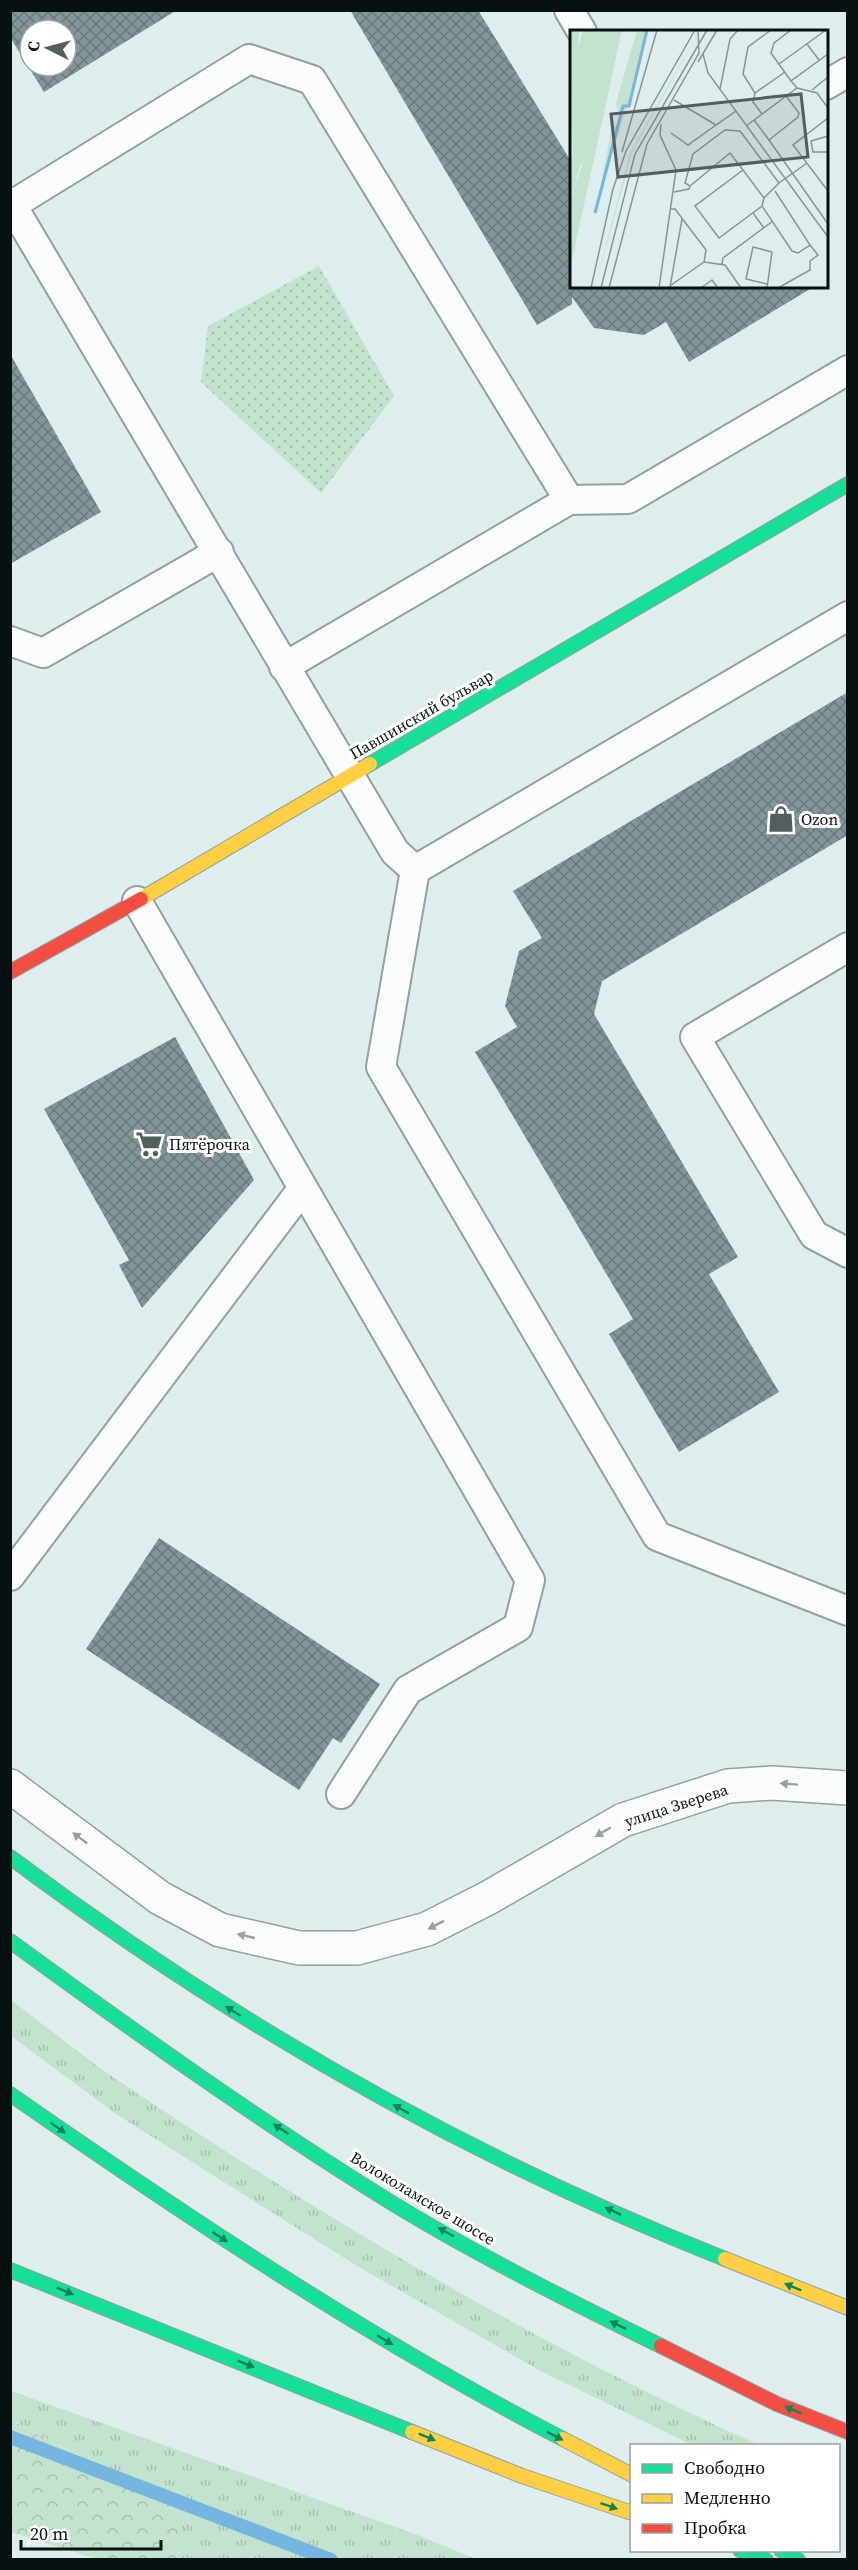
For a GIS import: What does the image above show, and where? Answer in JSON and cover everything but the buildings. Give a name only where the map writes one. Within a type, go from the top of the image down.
[{"type":"main road","name":"Павшинский бульвар","points":[[10,972],[137,901],[848,484]]},
{"type":"main road","points":[[10,1857],[78,1908],[200,1990],[310,2059],[452,2137],[681,2242],[848,2308]]},
{"type":"main road","name":"Волоколамское шоссе","points":[[10,1941],[160,2050],[393,2203],[575,2304],[777,2404],[848,2432]]},
{"type":"main road","points":[[10,2094],[158,2198],[317,2300],[522,2419],[630,2474]]},
{"type":"main road","points":[[10,2270],[522,2476],[630,2512]]},
{"type":"main road","points":[[746,2552],[766,2559]]},
{"type":"street","name":"улица Зверева","points":[[10,1786],[160,1898],[220,1930],[299,1948],[357,1948],[427,1929],[488,1898],[623,1820],[728,1786],[761,1784],[848,1788]]},
{"type":"lane","points":[[569,10],[581,30]]},
{"type":"lane","points":[[415,870],[395,852],[11,203],[249,58],[312,80],[569,500]]},
{"type":"lane","points":[[828,84],[848,72]]},
{"type":"lane","points":[[284,667],[569,500],[628,499],[848,370]]},
{"type":"lane","points":[[10,641],[43,653],[219,552]]},
{"type":"lane","points":[[848,616],[415,870],[381,1067],[657,1536],[848,1611]]},
{"type":"lane","points":[[137,901],[530,1580],[518,1627],[408,1690],[341,1794]]},
{"type":"lane","points":[[848,947],[695,1037],[814,1235],[848,1253]]},
{"type":"lane","points":[[10,1576],[303,1188]]},
{"type":"green space","points":[[319,266],[394,396],[321,493],[201,382],[208,326]]},
{"type":"green space","points":[[11,2000],[119,2081],[362,2236],[518,2325],[678,2407],[757,2444],[690,2444],[539,2370],[357,2266],[116,2114],[11,2036]]},
{"type":"green space","points":[[11,2391],[415,2534],[476,2559],[175,2559],[179,2552],[150,2487],[98,2466],[11,2420]]},
{"type":"green space","points":[[10,2420],[98,2466],[175,2498],[181,2536],[175,2559],[96,2559],[11,2532]]},
{"type":"waterway","points":[[10,2437],[331,2560]]},
{"type":"traffic: fast","points":[[370,764],[848,484]]},
{"type":"traffic: fast","points":[[10,1857],[93,1918],[179,1975],[265,2030],[354,2082],[536,2177],[725,2259]]},
{"type":"traffic: fast","points":[[10,1941],[199,2076],[392,2203],[491,2259],[661,2346]]},
{"type":"traffic: fast","points":[[10,2094],[281,2276],[420,2360],[563,2439]]},
{"type":"traffic: fast","points":[[10,2270],[412,2432]]},
{"type":"traffic: fast","points":[[745,2552],[766,2560]]},
{"type":"traffic: fast","points":[[784,2552],[798,2560]]},
{"type":"traffic: slow","points":[[141,899],[370,764]]},
{"type":"traffic: slow","points":[[725,2259],[848,2308]]},
{"type":"traffic: slow","points":[[412,2432],[522,2476],[630,2512]]},
{"type":"traffic: slow","points":[[563,2439],[630,2474]]},
{"type":"traffic: jam","points":[[10,972],[141,899]]},
{"type":"traffic: jam","points":[[661,2346],[777,2404],[848,2432]]},
{"type":"place","name":"Ozon","points":[[781,819]]},
{"type":"place","name":"Пятёрочка","points":[[149,1144]]}]
